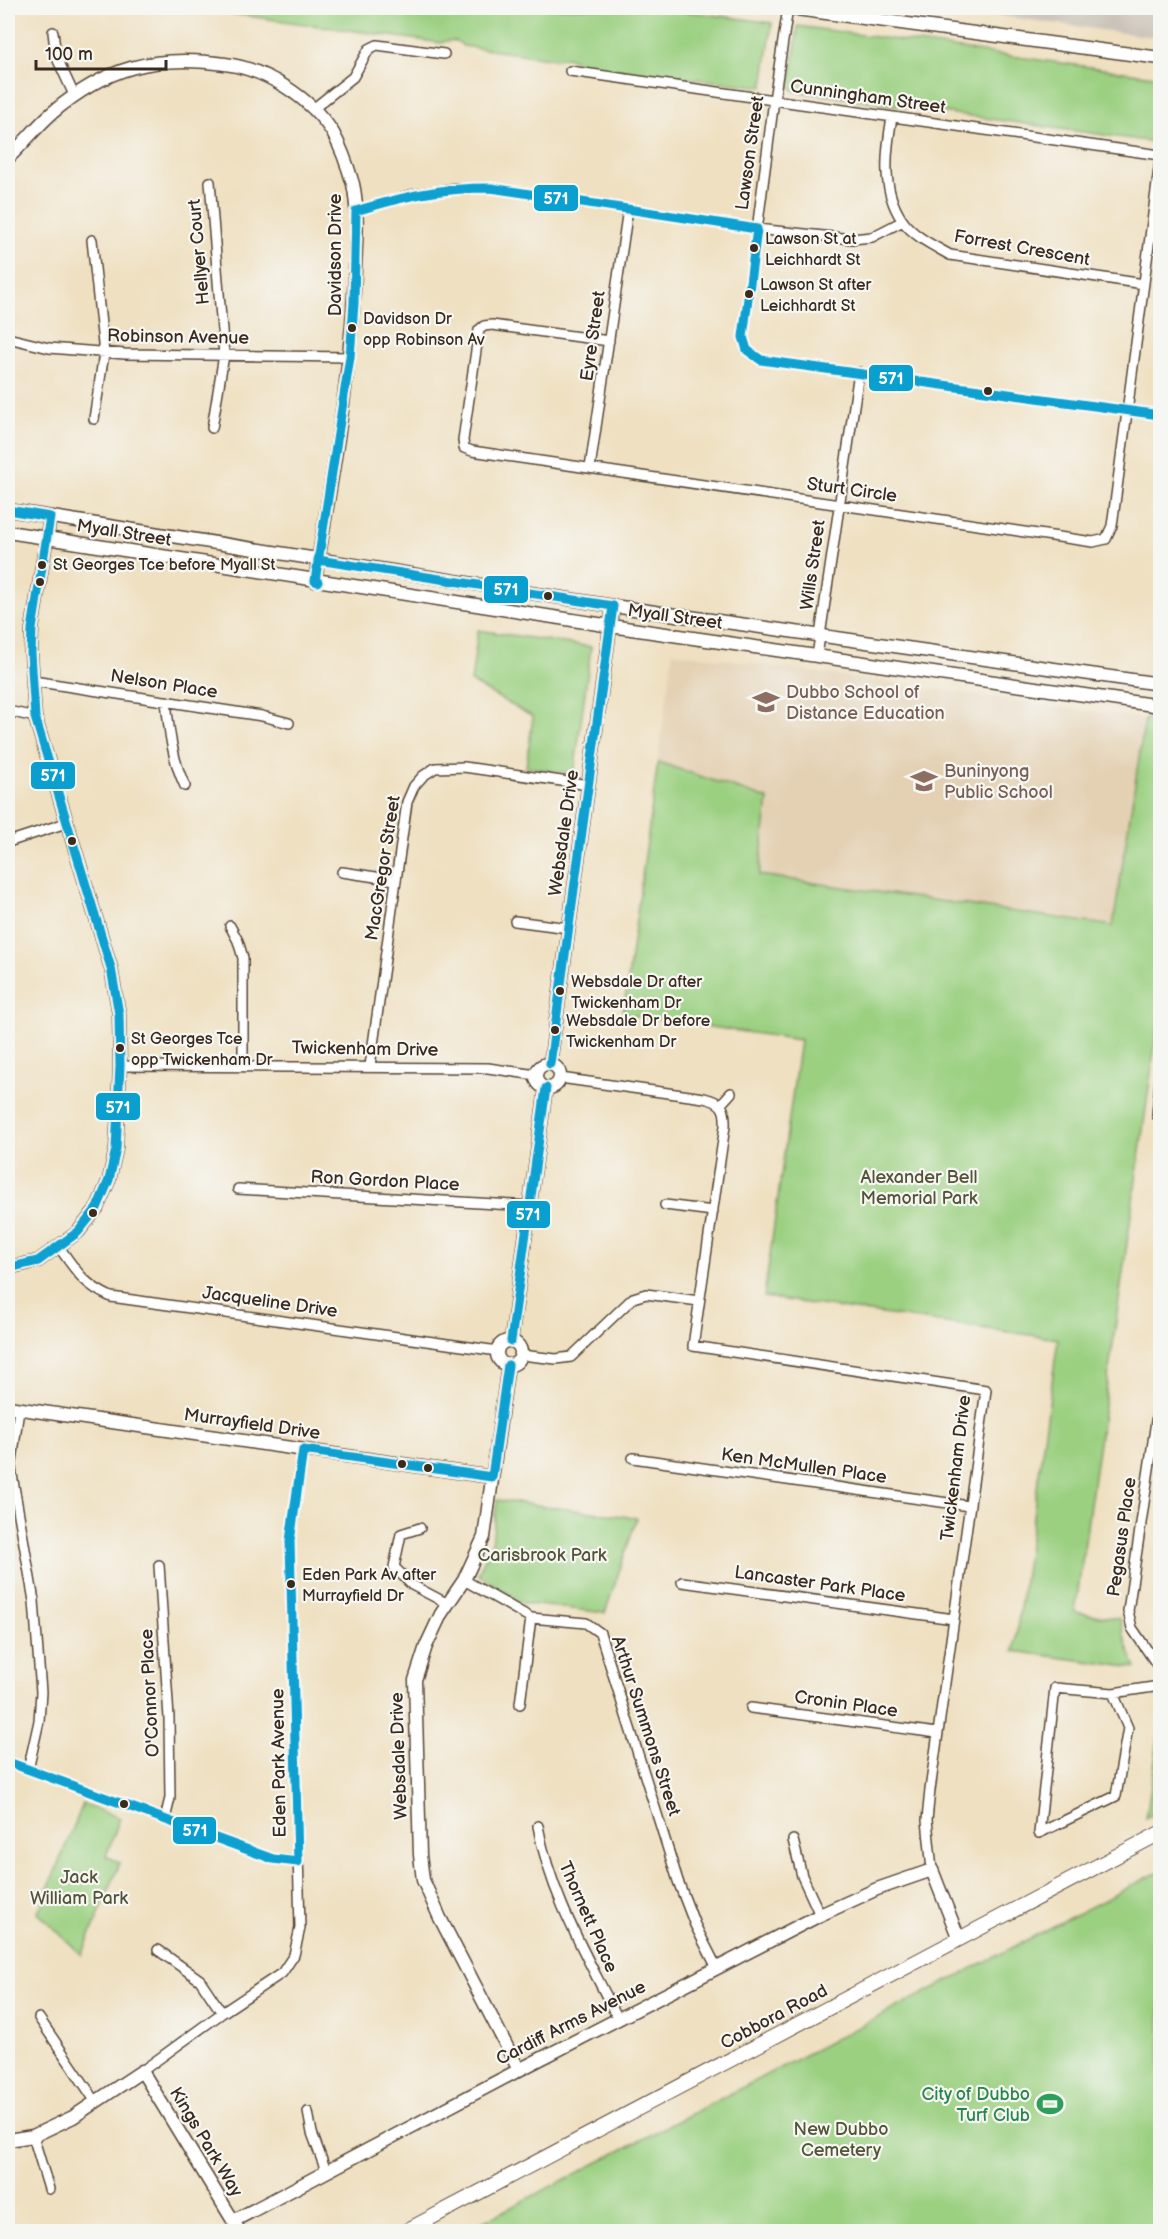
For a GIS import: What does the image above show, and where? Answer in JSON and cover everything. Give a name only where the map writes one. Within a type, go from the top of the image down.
[{"type":"main road","name":"Cobbora Road","points":[[404,2232],[1161,1833]]},
{"type":"street","points":[[789,8],[1161,58]]},
{"type":"street","name":"Lawson Street","points":[[789,8],[774,100],[743,337],[747,350],[761,360],[1161,415]]},
{"type":"street","points":[[53,32],[56,56],[74,95]]},
{"type":"street","points":[[313,109],[352,77],[369,49],[377,45],[444,54]]},
{"type":"street","name":"Davidson Drive","points":[[8,158],[51,114],[74,95],[102,79],[132,67],[161,60],[194,59],[231,64],[264,76],[292,91],[313,109],[332,133],[345,159],[353,186],[356,211],[354,303],[350,357],[315,581]]},
{"type":"street","name":"Cunningham Street","points":[[570,71],[1161,155]]},
{"type":"street","name":"Forrest Crescent","points":[[892,117],[886,152],[887,188],[903,221],[926,241],[950,255],[1144,284]]},
{"type":"street","name":"Sturt Circle","points":[[609,341],[492,325],[484,326],[479,330],[463,440],[464,448],[1093,542],[1106,539],[1112,526],[1161,160]]},
{"type":"street","name":"Hellyer Court","points":[[210,182],[224,355],[212,428]]},
{"type":"street","points":[[356,211],[410,195],[456,188],[491,188],[757,229],[852,239],[872,237],[903,221]]},
{"type":"street","name":"Eyre Street","points":[[590,468],[628,209]]},
{"type":"street","points":[[92,240],[104,353],[94,419]]},
{"type":"street","name":"Robinson Avenue","points":[[8,338],[49,348],[104,353],[350,357]]},
{"type":"street","name":"Wills Street","points":[[817,656],[859,372]]},
{"type":"street","name":"Myall Street","points":[[8,510],[613,606],[1161,684]]},
{"type":"street","points":[[8,1268],[38,1261],[78,1232],[97,1208],[109,1180],[116,1149],[120,1066],[119,1014],[111,968],[34,717],[32,629],[50,517]]},
{"type":"street","name":"Myall Street","points":[[8,532],[610,626],[1161,706]]},
{"type":"street","name":"Websdale Drive","points":[[550,1065],[613,606]]},
{"type":"street","name":"Nelson Place","points":[[33,681],[262,716],[289,723]]},
{"type":"street","points":[[166,701],[169,734],[178,772],[185,786]]},
{"type":"street","points":[[8,711],[34,717]]},
{"type":"street","name":"MacGregor Street","points":[[370,1066],[407,802],[414,786],[435,768],[464,767],[589,785]]},
{"type":"street","points":[[8,842],[66,823]]},
{"type":"street","points":[[342,872],[396,880]]},
{"type":"street","points":[[515,921],[569,928]]},
{"type":"street","points":[[230,926],[243,958],[243,1066]]},
{"type":"street","points":[[550,1065],[559,1070],[560,1078],[555,1086],[546,1088],[539,1084],[536,1075],[540,1068],[550,1065]]},
{"type":"street","name":"Twickenham Drive","points":[[120,1066],[488,1068],[536,1075]]},
{"type":"street","points":[[560,1078],[704,1098],[721,1104],[731,1093]]},
{"type":"street","points":[[1161,1082],[1156,1115],[1161,1116]]},
{"type":"street","points":[[511,1341],[546,1088]]},
{"type":"street","name":"Twickenham Drive","points":[[721,1104],[726,1116],[693,1346],[986,1390],[937,1733],[927,1820],[932,1870],[959,1939]]},
{"type":"street","name":"Ron Gordon Place","points":[[238,1189],[530,1206]]},
{"type":"street","points":[[665,1205],[713,1211]]},
{"type":"street","name":"Jacqueline Drive","points":[[59,1247],[83,1281],[95,1290],[111,1297],[498,1351]]},
{"type":"street","points":[[521,1355],[556,1359],[571,1357],[633,1298],[646,1294],[699,1301]]},
{"type":"street","points":[[511,1341],[520,1348],[521,1355],[518,1362],[508,1365],[499,1358],[498,1351],[504,1342],[511,1341]]},
{"type":"street","name":"Websdale Drive","points":[[508,1365],[484,1537],[464,1580],[448,1604],[426,1646],[415,1680],[420,1855],[423,1880],[440,1918],[519,2070]]},
{"type":"street","name":"Pegasus Place","points":[[1159,1401],[1128,1611],[1132,1628],[1161,1669]]},
{"type":"street","points":[[13,1408],[11,1469],[34,1601],[41,1692],[39,1721],[28,1770]]},
{"type":"street","name":"Murrayfield Drive","points":[[13,1408],[492,1477]]},
{"type":"street","name":"Eden Park Avenue","points":[[142,2071],[282,1973],[294,1955],[300,1928],[290,1541],[303,1450]]},
{"type":"street","name":"Ken McMullen Place","points":[[633,1458],[969,1506]]},
{"type":"street","points":[[420,1528],[401,1534],[394,1567],[412,1585],[448,1604]]},
{"type":"street","name":"O'Connor Place","points":[[159,1565],[169,1718],[170,1798],[165,1819]]},
{"type":"street","name":"Arthur Summons Street","points":[[464,1580],[531,1618],[586,1623],[600,1633],[678,1881],[695,1925],[717,1968]]},
{"type":"street","name":"Lancaster Park Place","points":[[682,1582],[954,1619]]},
{"type":"street","points":[[520,1704],[531,1618]]},
{"type":"street","points":[[1113,1693],[1128,1728],[1116,1796],[1040,1833],[1055,1688],[1113,1693],[1161,1686]]},
{"type":"street","name":"Cronin Place","points":[[751,1708],[937,1733]]},
{"type":"street","points":[[8,1762],[273,1860],[298,1862]]},
{"type":"street","name":"Thornett Place","points":[[538,1826],[544,1857],[558,1897],[618,2019]]},
{"type":"street","points":[[793,1840],[802,1876],[820,1915]]},
{"type":"street","name":"Cardiff Arms Avenue","points":[[236,2226],[326,2171],[820,1915],[877,1889],[932,1870]]},
{"type":"street","points":[[158,1950],[200,1980],[222,2013]]},
{"type":"street","points":[[39,2019],[96,2102]]},
{"type":"street","points":[[8,2140],[33,2136],[73,2117],[142,2071]]},
{"type":"street","name":"Kings Park Way","points":[[142,2071],[236,2226]]},
{"type":"street","points":[[308,2112],[312,2133],[326,2171]]},
{"type":"street","points":[[33,2136],[49,2189]]},
{"type":"shaded area","points":[[944,8],[1160,8],[1160,38]]},
{"type":"shaded area","name":"Buninyong Public School","points":[[673,652],[1145,719],[1114,926],[758,875],[768,799],[658,762]]},
{"type":"green space","points":[[190,8],[662,8],[772,23],[763,87],[587,66],[567,57],[556,59],[463,46],[453,40],[441,43]]},
{"type":"green space","points":[[798,26],[1160,77],[1160,143],[794,91],[790,86]]},
{"type":"green space","points":[[478,630],[591,647],[574,774],[526,767],[533,717],[471,682]]},
{"type":"green space","name":"Alexander Bell Memorial Park","points":[[1145,719],[1160,721],[1160,1009],[1075,1612],[1120,1619],[1127,1647],[1136,1668],[1014,1651],[1058,1339],[764,1297],[800,1040],[623,1014],[658,762],[768,799],[759,875],[1113,926]]},
{"type":"green space","name":"Carisbrook Park","points":[[497,1500],[637,1518],[605,1613],[522,1603],[478,1574],[492,1543]]},
{"type":"green space","points":[[1160,1729],[1160,1810],[1146,1818]]},
{"type":"green space","name":"Jack William Park","points":[[83,1804],[120,1818],[106,1856],[120,1863],[82,1955],[38,1913]]},
{"type":"green space","name":"New Dubbo Cemetery","points":[[1160,1871],[1160,2231],[465,2231]]},
{"type":"transit line","name":"571","points":[[356,211],[422,194],[455,189],[491,188],[757,229]]},
{"type":"transit line","name":"571","points":[[318,582],[315,581],[350,357],[356,211]]},
{"type":"transit line","name":"571","points":[[757,229],[743,337],[747,350],[761,360],[1160,415]]},
{"type":"transit line","name":"571","points":[[8,510],[50,517],[32,629],[31,653],[35,717],[111,968],[119,1014],[120,1066],[116,1149],[109,1180],[97,1208],[78,1232],[38,1261],[8,1268]]},
{"type":"transit line","name":"571","points":[[318,560],[613,606],[550,1064]]},
{"type":"transit line","name":"571","points":[[511,1341],[546,1088]]},
{"type":"transit line","name":"571","points":[[492,1477],[508,1365]]},
{"type":"transit line","name":"571","points":[[303,1450],[492,1477]]},
{"type":"transit line","name":"571","points":[[298,1862],[290,1541],[303,1450]]},
{"type":"transit line","name":"571","points":[[8,1762],[273,1859],[298,1862]]},
{"type":"place","name":"Lawson St at Leichhardt St","points":[[754,248]]},
{"type":"place","name":"Lawson St after Leichhardt St","points":[[749,294]]},
{"type":"place","name":"Davidson Dr opp Robinson Av","points":[[352,328]]},
{"type":"place","name":"St Georges Tce before Myall St","points":[[42,565]]},
{"type":"place","name":"Dubbo School of Distance Education","points":[[766,702]]},
{"type":"place","name":"Buninyong Public School","points":[[924,781]]},
{"type":"place","name":"Websdale Dr after Twickenham Dr","points":[[560,991]]},
{"type":"place","name":"Websdale Dr before Twickenham Dr","points":[[555,1030]]},
{"type":"place","name":"St Georges Tce opp Twickenham Dr","points":[[120,1048]]},
{"type":"place","name":"Eden Park Av after Murrayfield Dr","points":[[291,1584]]},
{"type":"place","name":"City of Dubbo Turf Club","points":[[1050,2104]]}]
